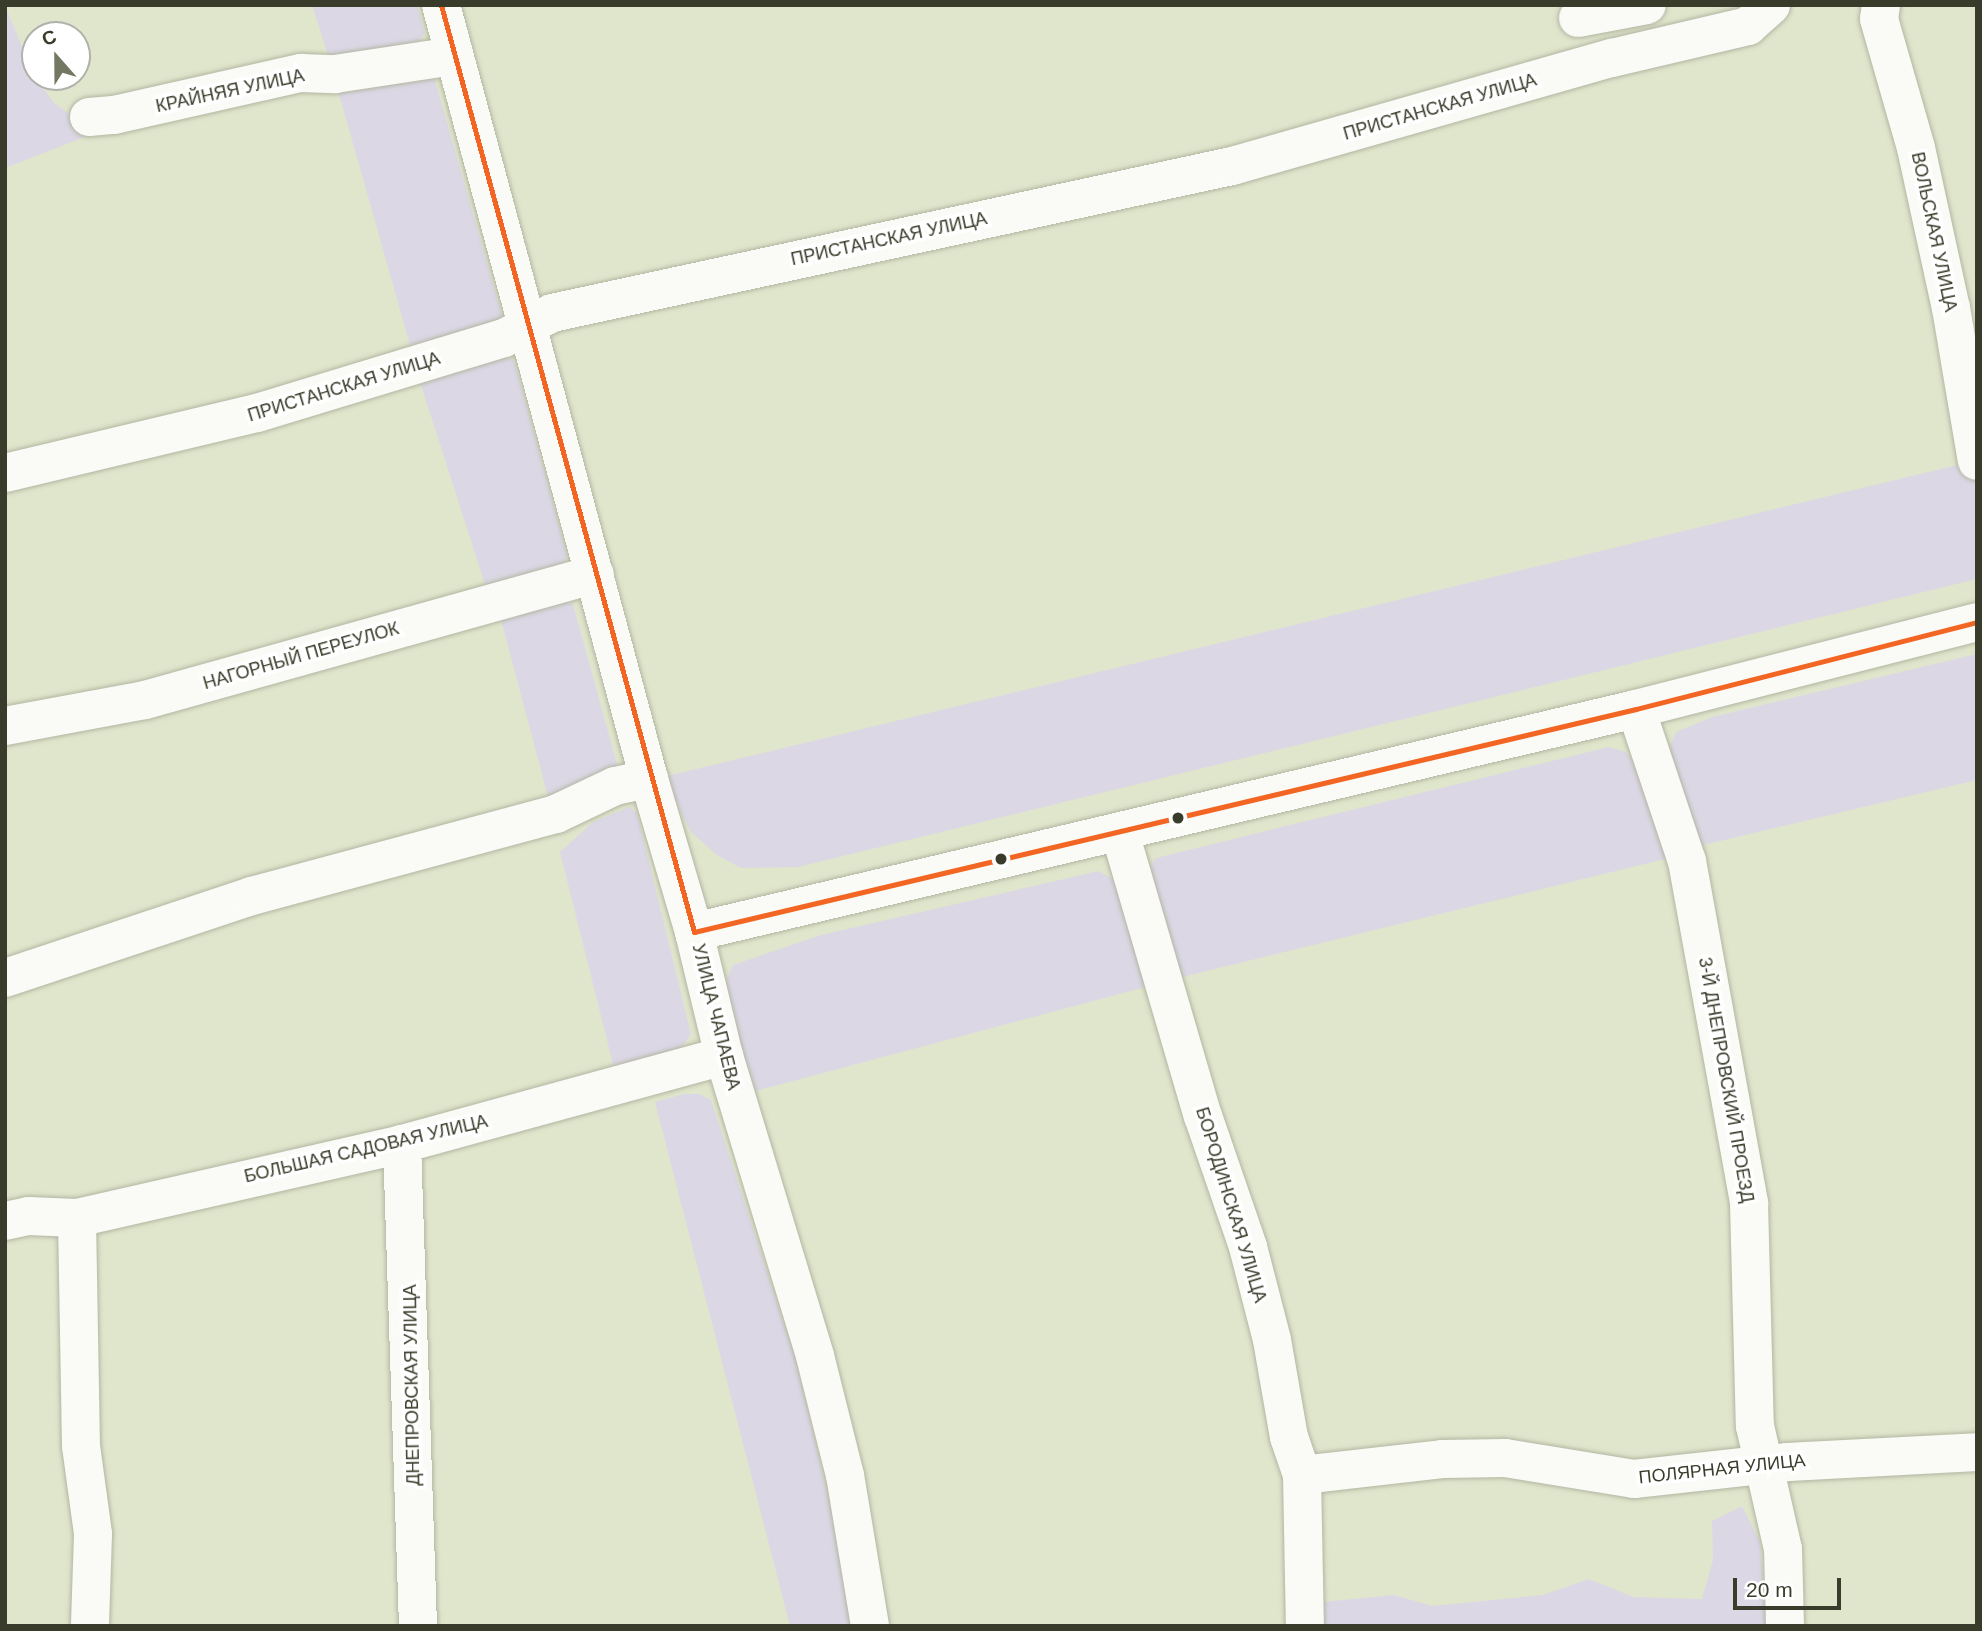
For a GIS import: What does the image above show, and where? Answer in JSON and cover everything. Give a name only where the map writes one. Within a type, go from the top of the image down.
[{"type":"street","name":"УЛИЦА ЧАПАЕВА","points":[[441,5],[649,779],[694,932],[724,1056],[815,1356],[845,1475],[870,1626]]},
{"type":"street","points":[[1578,18],[1647,5]]},
{"type":"street","points":[[1714,5],[1759,16]]},
{"type":"street","name":"ВОЛЬСКАЯ УЛИЦА","points":[[1881,5],[1879,19],[1916,148],[1951,308],[1977,461]]},
{"type":"street","name":"ПРИСТАНСКАЯ УЛИЦА","points":[[5,473],[257,413],[527,327],[552,313],[1232,166],[1759,16]]},
{"type":"street","name":"КРАЙНЯЯ УЛИЦА","points":[[89,117],[114,115],[301,73],[335,75],[454,56]]},
{"type":"street","name":"НАГОРНЫЙ ПЕРЕУЛОК","points":[[5,726],[145,700],[595,574]]},
{"type":"street","points":[[694,932],[1636,709],[1977,622]]},
{"type":"street","name":"3-Й ДНЕПРОВСКИЙ ПРОЕЗД","points":[[1636,709],[1687,861],[1749,1203],[1755,1426],[1783,1549],[1785,1626]]},
{"type":"street","points":[[5,978],[252,896],[556,814],[615,786],[649,779]]},
{"type":"street","name":"БОРОДИНСКАЯ УЛИЦА","points":[[1120,833],[1203,1116],[1248,1247],[1302,1475],[1304,1626]]},
{"type":"street","name":"БОЛЬШАЯ САДОВАЯ УЛИЦА","points":[[5,1222],[28,1216],[77,1217],[402,1144],[724,1056]]},
{"type":"street","name":"ДНЕПРОВСКАЯ УЛИЦА","points":[[402,1144],[418,1626]]},
{"type":"street","points":[[77,1217],[81,1446],[93,1534],[90,1626]]},
{"type":"street","name":"ПОЛЯРНАЯ УЛИЦА","points":[[1302,1475],[1442,1459],[1505,1458],[1634,1479],[1762,1466],[1977,1452]]},
{"type":"shaded area","points":[[312,5],[417,5],[425,33],[412,49],[328,55]]},
{"type":"shaded area","points":[[5,6],[21,44],[21,91],[45,91],[54,103],[83,124],[87,136],[5,168]]},
{"type":"shaded area","points":[[434,77],[502,316],[497,326],[412,352],[337,87]]},
{"type":"shaded area","points":[[500,355],[514,360],[567,555],[561,569],[491,603],[419,379]]},
{"type":"shaded area","points":[[1977,453],[1977,579],[798,867],[741,868],[717,855],[691,832],[663,777],[1970,462]]},
{"type":"shaded area","points":[[555,600],[573,604],[618,768],[550,804],[500,616]]},
{"type":"shaded area","points":[[1977,654],[1977,780],[1695,847],[1669,749],[1676,732],[1712,717]]},
{"type":"shaded area","points":[[1609,747],[1626,752],[1639,767],[1669,858],[1178,978],[1149,869],[1156,858]]},
{"type":"shaded area","points":[[629,807],[637,813],[691,1034],[679,1051],[616,1076],[560,852],[593,822]]},
{"type":"shaded area","points":[[1099,871],[1126,887],[1157,984],[752,1092],[725,983],[733,965],[821,935]]},
{"type":"shaded area","points":[[684,1094],[699,1094],[711,1100],[797,1363],[851,1593],[852,1626],[790,1626],[655,1102]]},
{"type":"shaded area","points":[[1742,1506],[1760,1542],[1768,1626],[1321,1626],[1323,1602],[1394,1595],[1432,1606],[1543,1595],[1589,1579],[1633,1597],[1702,1599],[1713,1560],[1712,1521]]},
{"type":"transit line","points":[[441,5],[694,932]]},
{"type":"transit line","points":[[694,932],[1636,709],[1977,622]]}]
